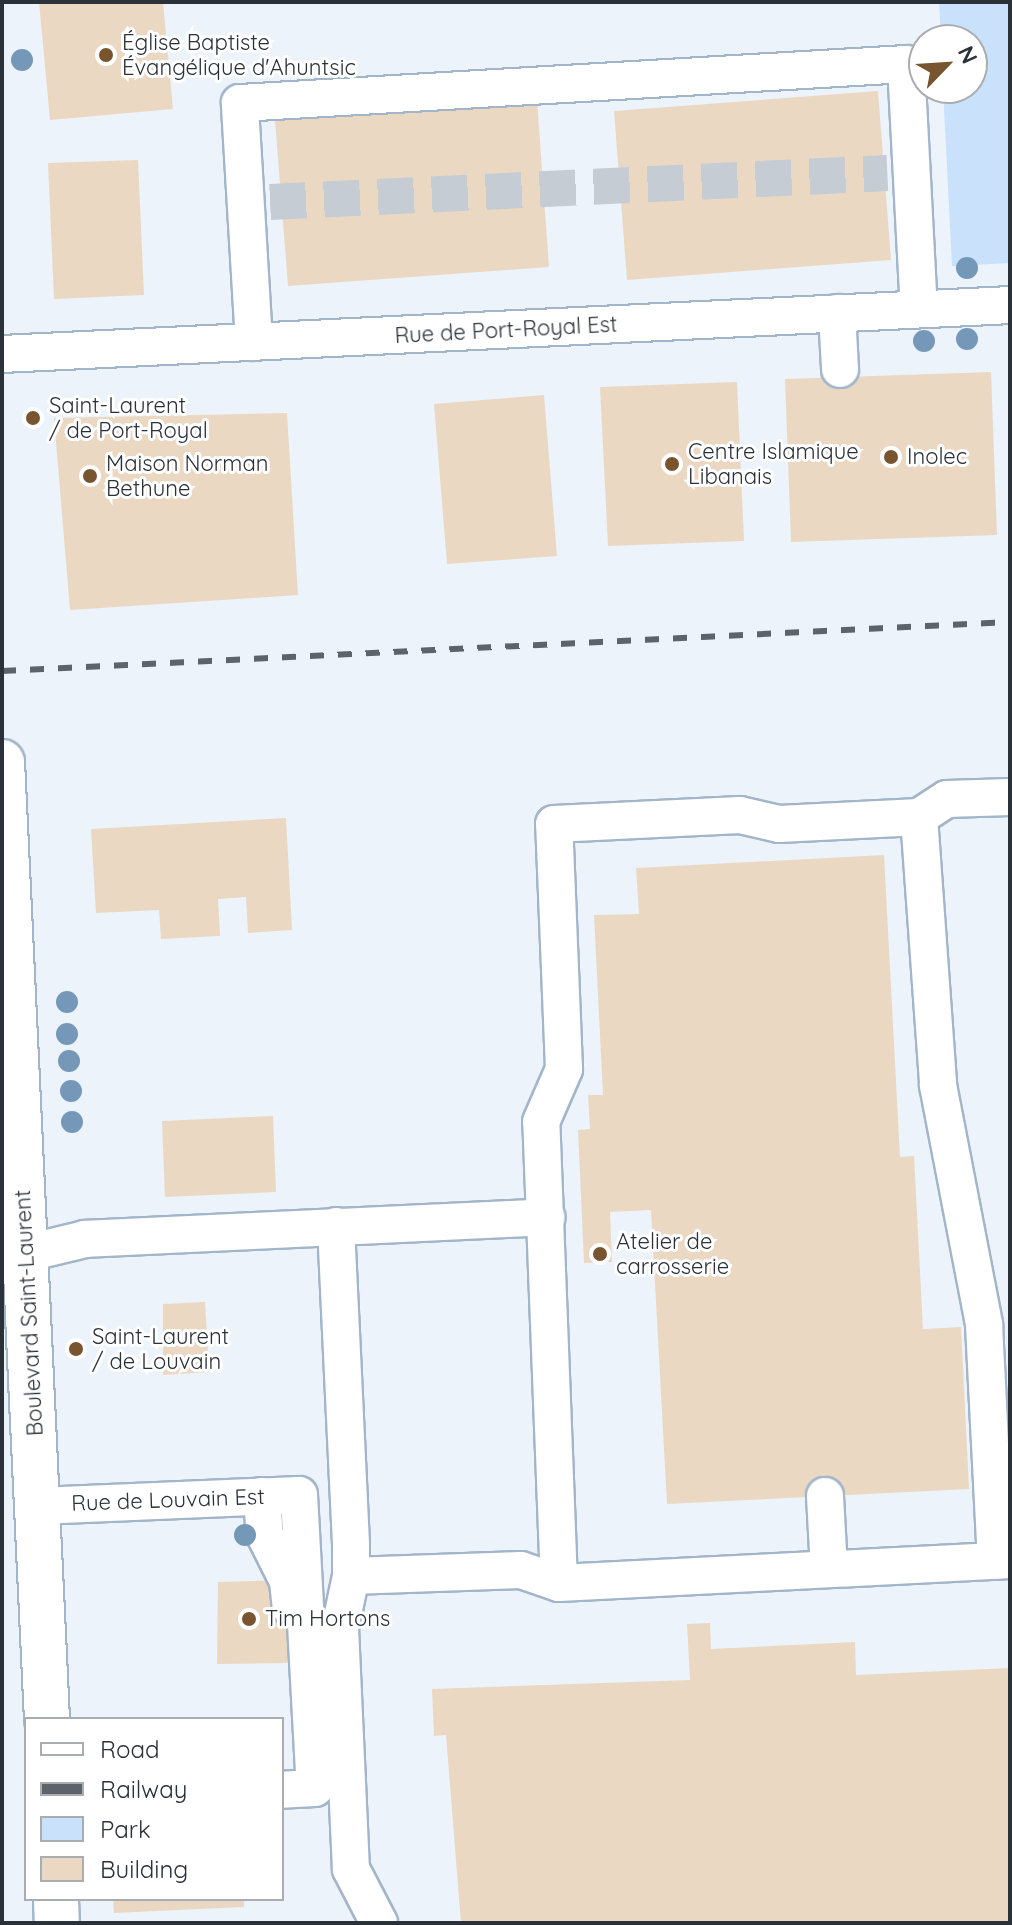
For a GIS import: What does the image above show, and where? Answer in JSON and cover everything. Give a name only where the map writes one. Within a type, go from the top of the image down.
[{"type":"main road","name":"Boulevard Saint-Laurent","points":[[2,778],[14,1256],[38,1506],[47,1717]]},
{"type":"main road","points":[[56,1901],[57,1923]]},
{"type":"street","points":[[254,342],[258,202],[240,103],[906,64],[899,172],[919,309]]},
{"type":"street","name":"Rue de Port-Royal Est","points":[[2,354],[1010,305]]},
{"type":"street","points":[[837,313],[840,369]]},
{"type":"street","points":[[559,1583],[541,1122],[564,1069],[554,824],[740,815],[779,824],[919,817],[947,799],[1010,797]]},
{"type":"street","points":[[351,1576],[521,1570],[559,1583],[1003,1561],[984,1325],[938,1085],[919,817]]},
{"type":"street","points":[[14,1256],[85,1239],[546,1217]]},
{"type":"street","points":[[336,1226],[351,1576],[340,1628],[351,1869],[379,1923]]},
{"type":"street","name":"Rue de Louvain Est","points":[[38,1506],[299,1495],[315,1788],[284,1790]]},
{"type":"street","points":[[262,1496],[266,1540],[290,1588],[289,1736],[293,1754],[284,1761]]},
{"type":"street","points":[[825,1496],[829,1569]]},
{"type":"green space","points":[[939,2],[1010,2],[1010,263],[952,266],[944,104],[988,104],[988,24],[940,24]]},
{"type":"building","name":"Église Baptiste Évangélique d'Ahuntsic","points":[[39,2],[163,2],[173,109],[50,120]]},
{"type":"building","points":[[878,91],[891,260],[627,280],[614,111]]},
{"type":"building","points":[[537,100],[549,267],[288,286],[275,120]]},
{"type":"building","points":[[138,160],[144,295],[54,299],[48,163]]},
{"type":"building","name":"Inolec","points":[[991,372],[997,535],[791,542],[785,379]]},
{"type":"building","name":"Centre Islamique Libanais","points":[[737,382],[744,541],[608,546],[600,387]]},
{"type":"building","points":[[544,395],[557,556],[447,564],[434,404]]},
{"type":"building","points":[[287,413],[298,595],[70,610],[54,418]]},
{"type":"building","points":[[286,818],[292,930],[248,933],[246,897],[218,899],[220,936],[161,939],[159,910],[96,913],[91,829]]},
{"type":"building","points":[[884,855],[900,1157],[914,1156],[923,1329],[961,1327],[969,1489],[667,1504],[651,1210],[610,1212],[612,1262],[584,1263],[578,1130],[590,1129],[588,1095],[603,1095],[594,915],[639,914],[636,868]]},
{"type":"building","points":[[273,1116],[276,1192],[165,1197],[162,1121]]},
{"type":"building","points":[[205,1302],[209,1372],[163,1375],[163,1304]]},
{"type":"building","points":[[287,1580],[289,1663],[217,1664],[218,1582]]},
{"type":"building","points":[[710,1623],[711,1649],[855,1642],[856,1675],[1010,1668],[1010,1923],[461,1923],[446,1735],[434,1736],[432,1689],[690,1680],[687,1624]]},
{"type":"building","points":[[113,1901],[244,1901],[244,1907],[114,1913]]},
{"type":"tunnel","points":[[270,202],[887,173]]},
{"type":"railway","points":[[2,671],[1010,622]]},
{"type":"place","name":"Église Baptiste Évangélique d'Ahuntsic","points":[[106,55]]},
{"type":"place","name":"Saint-Laurent / de Port-Royal","points":[[33,418]]},
{"type":"place","name":"Inolec","points":[[891,457]]},
{"type":"place","name":"Centre Islamique Libanais","points":[[672,464]]},
{"type":"place","name":"Maison Norman Bethune","points":[[90,476]]},
{"type":"place","name":"Atelier de carrosserie","points":[[600,1254]]},
{"type":"place","name":"Saint-Laurent / de Louvain","points":[[76,1349]]},
{"type":"place","name":"Tim Hortons","points":[[249,1619]]}]
